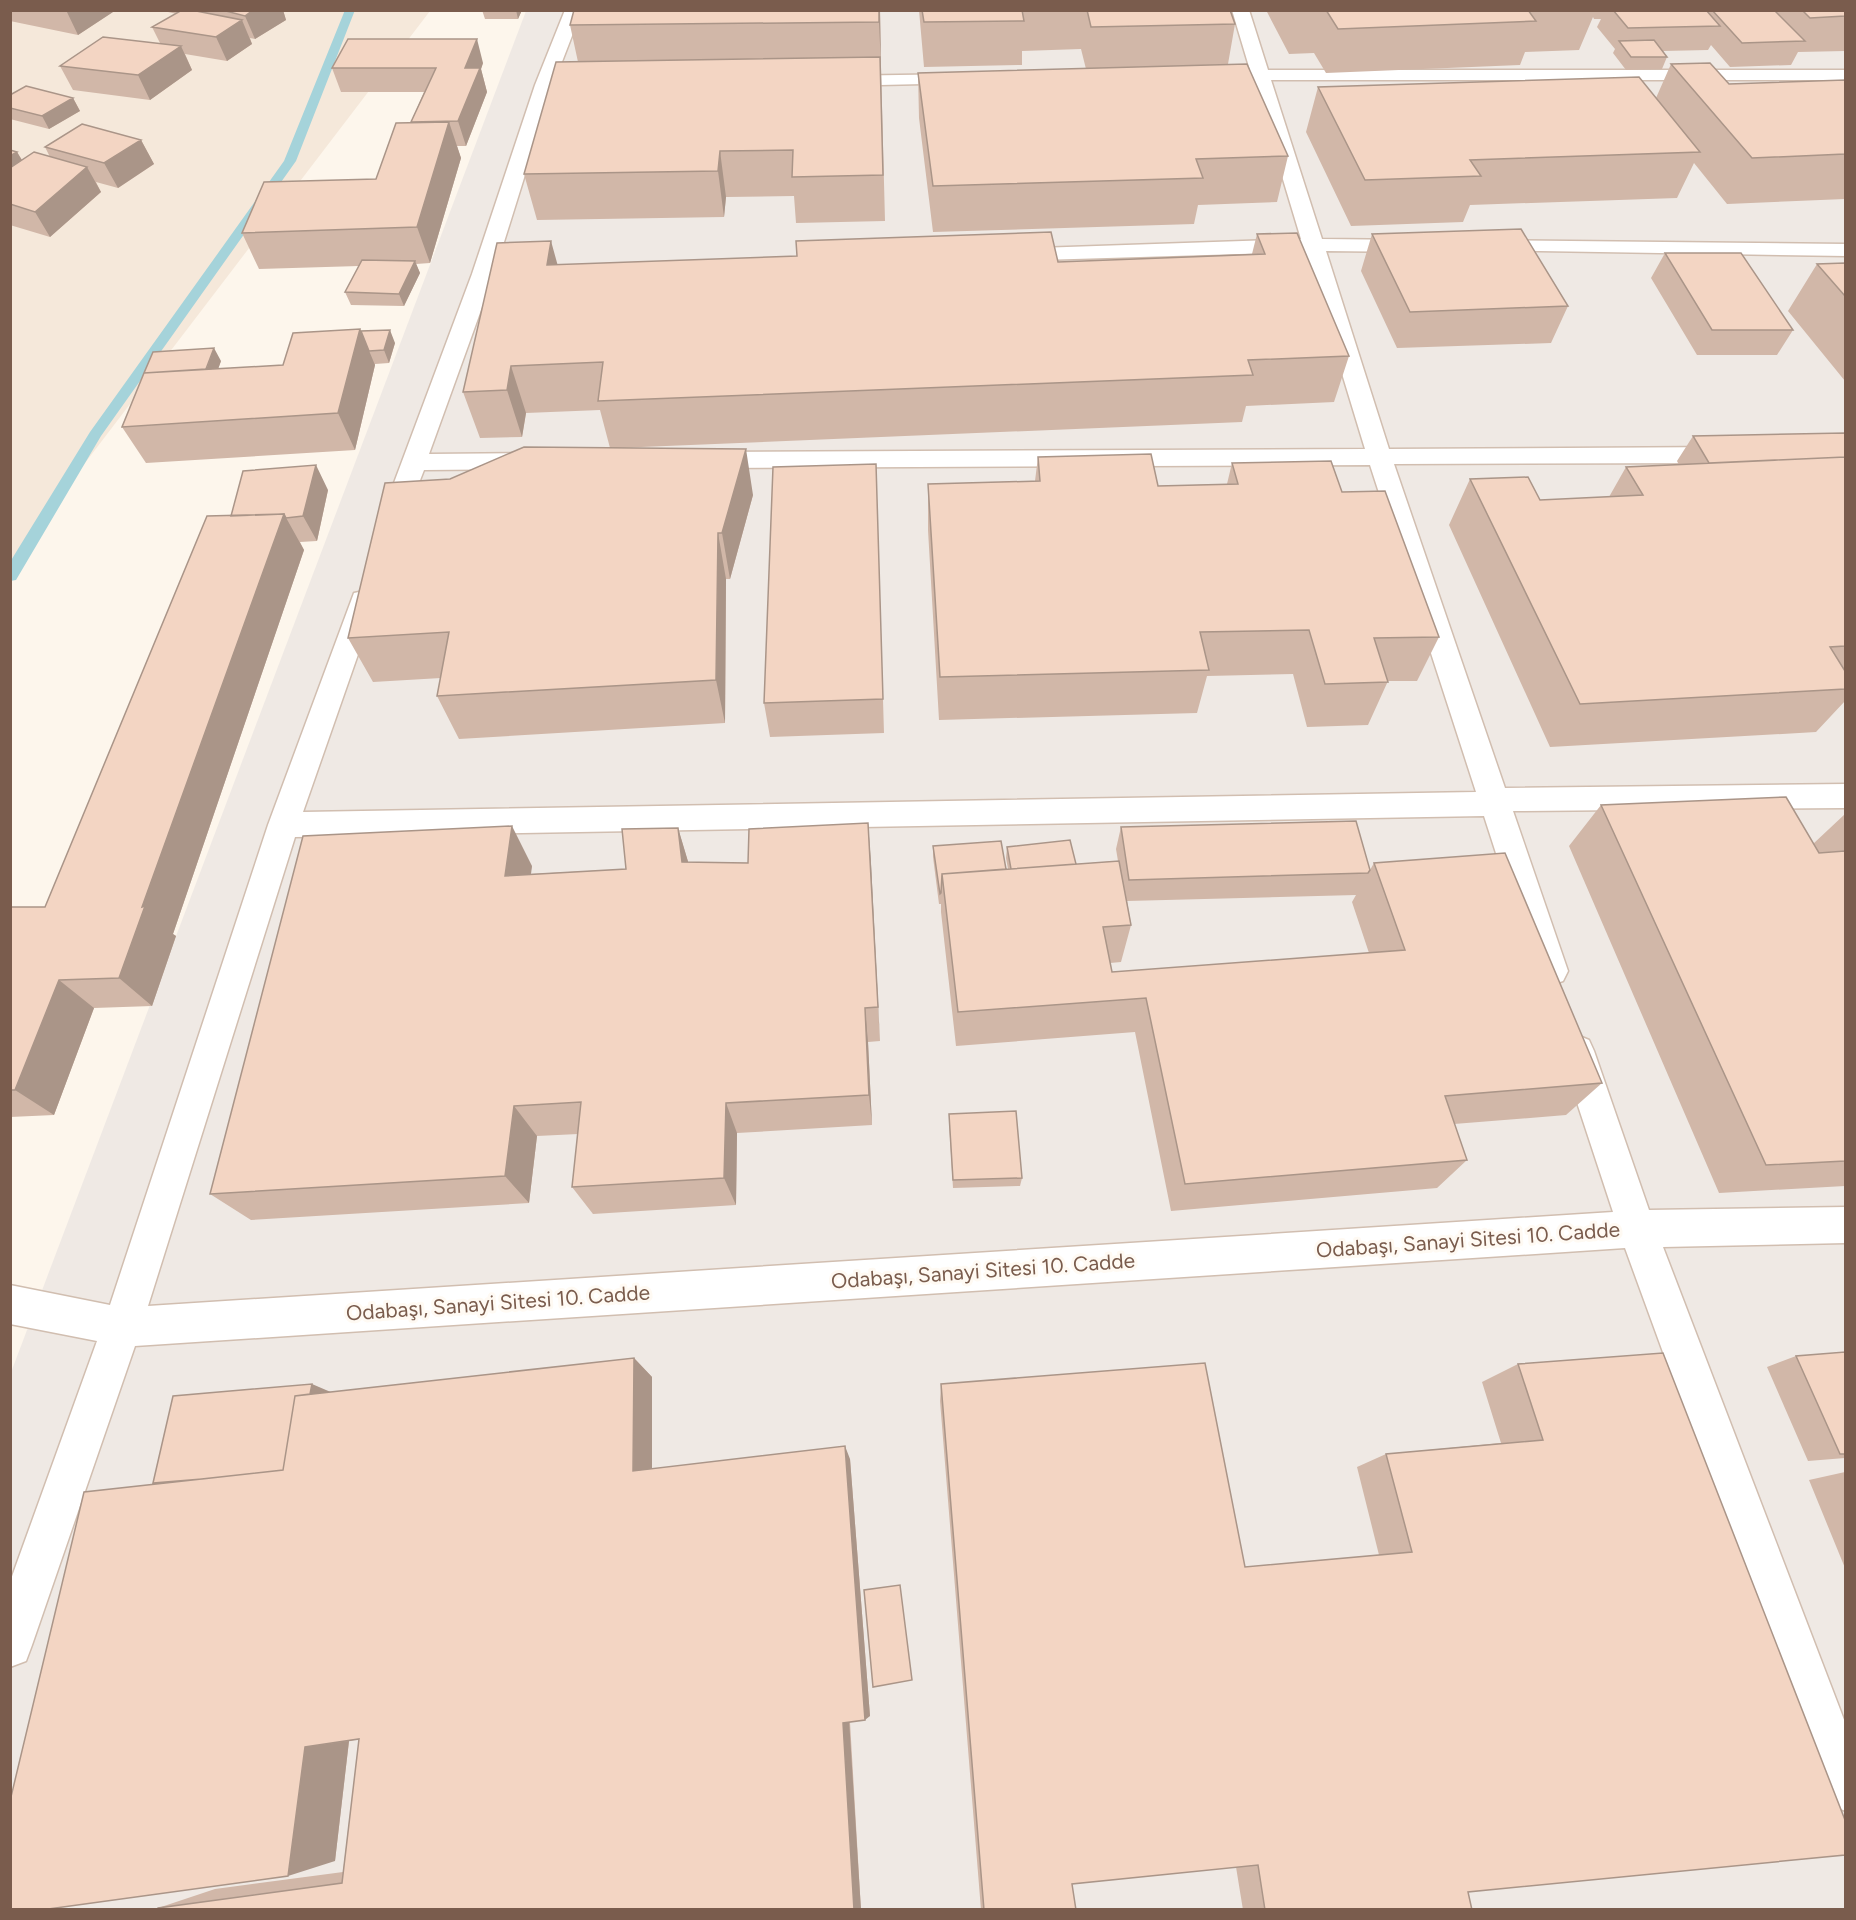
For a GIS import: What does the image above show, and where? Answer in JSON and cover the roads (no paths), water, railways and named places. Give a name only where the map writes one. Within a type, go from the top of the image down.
[{"type":"street","points":[[10,1645],[122,1327],[283,825],[413,462],[495,274],[556,85],[574,10]]},
{"type":"street","points":[[1240,10],[1379,455],[1558,994]]},
{"type":"street","points":[[1224,75],[1845,75]]},
{"type":"street","points":[[818,81],[986,78]]},
{"type":"street","points":[[993,256],[1313,245],[1431,246]]},
{"type":"street","points":[[1467,246],[1845,250]]},
{"type":"street","points":[[676,460],[1750,454]]},
{"type":"street","points":[[413,462],[556,461]]},
{"type":"street","points":[[283,825],[1495,804],[1508,799],[1845,796]]},
{"type":"street","points":[[1570,1028],[1637,1229],[1845,1788]]},
{"type":"street","name":"Odabaşı, Sanayi Sitesi 10. Cadde","points":[[10,1304],[122,1327],[1637,1229],[1845,1225]]},
{"type":"waterway","points":[[10,576],[95,435],[290,161],[350,10]]}]
